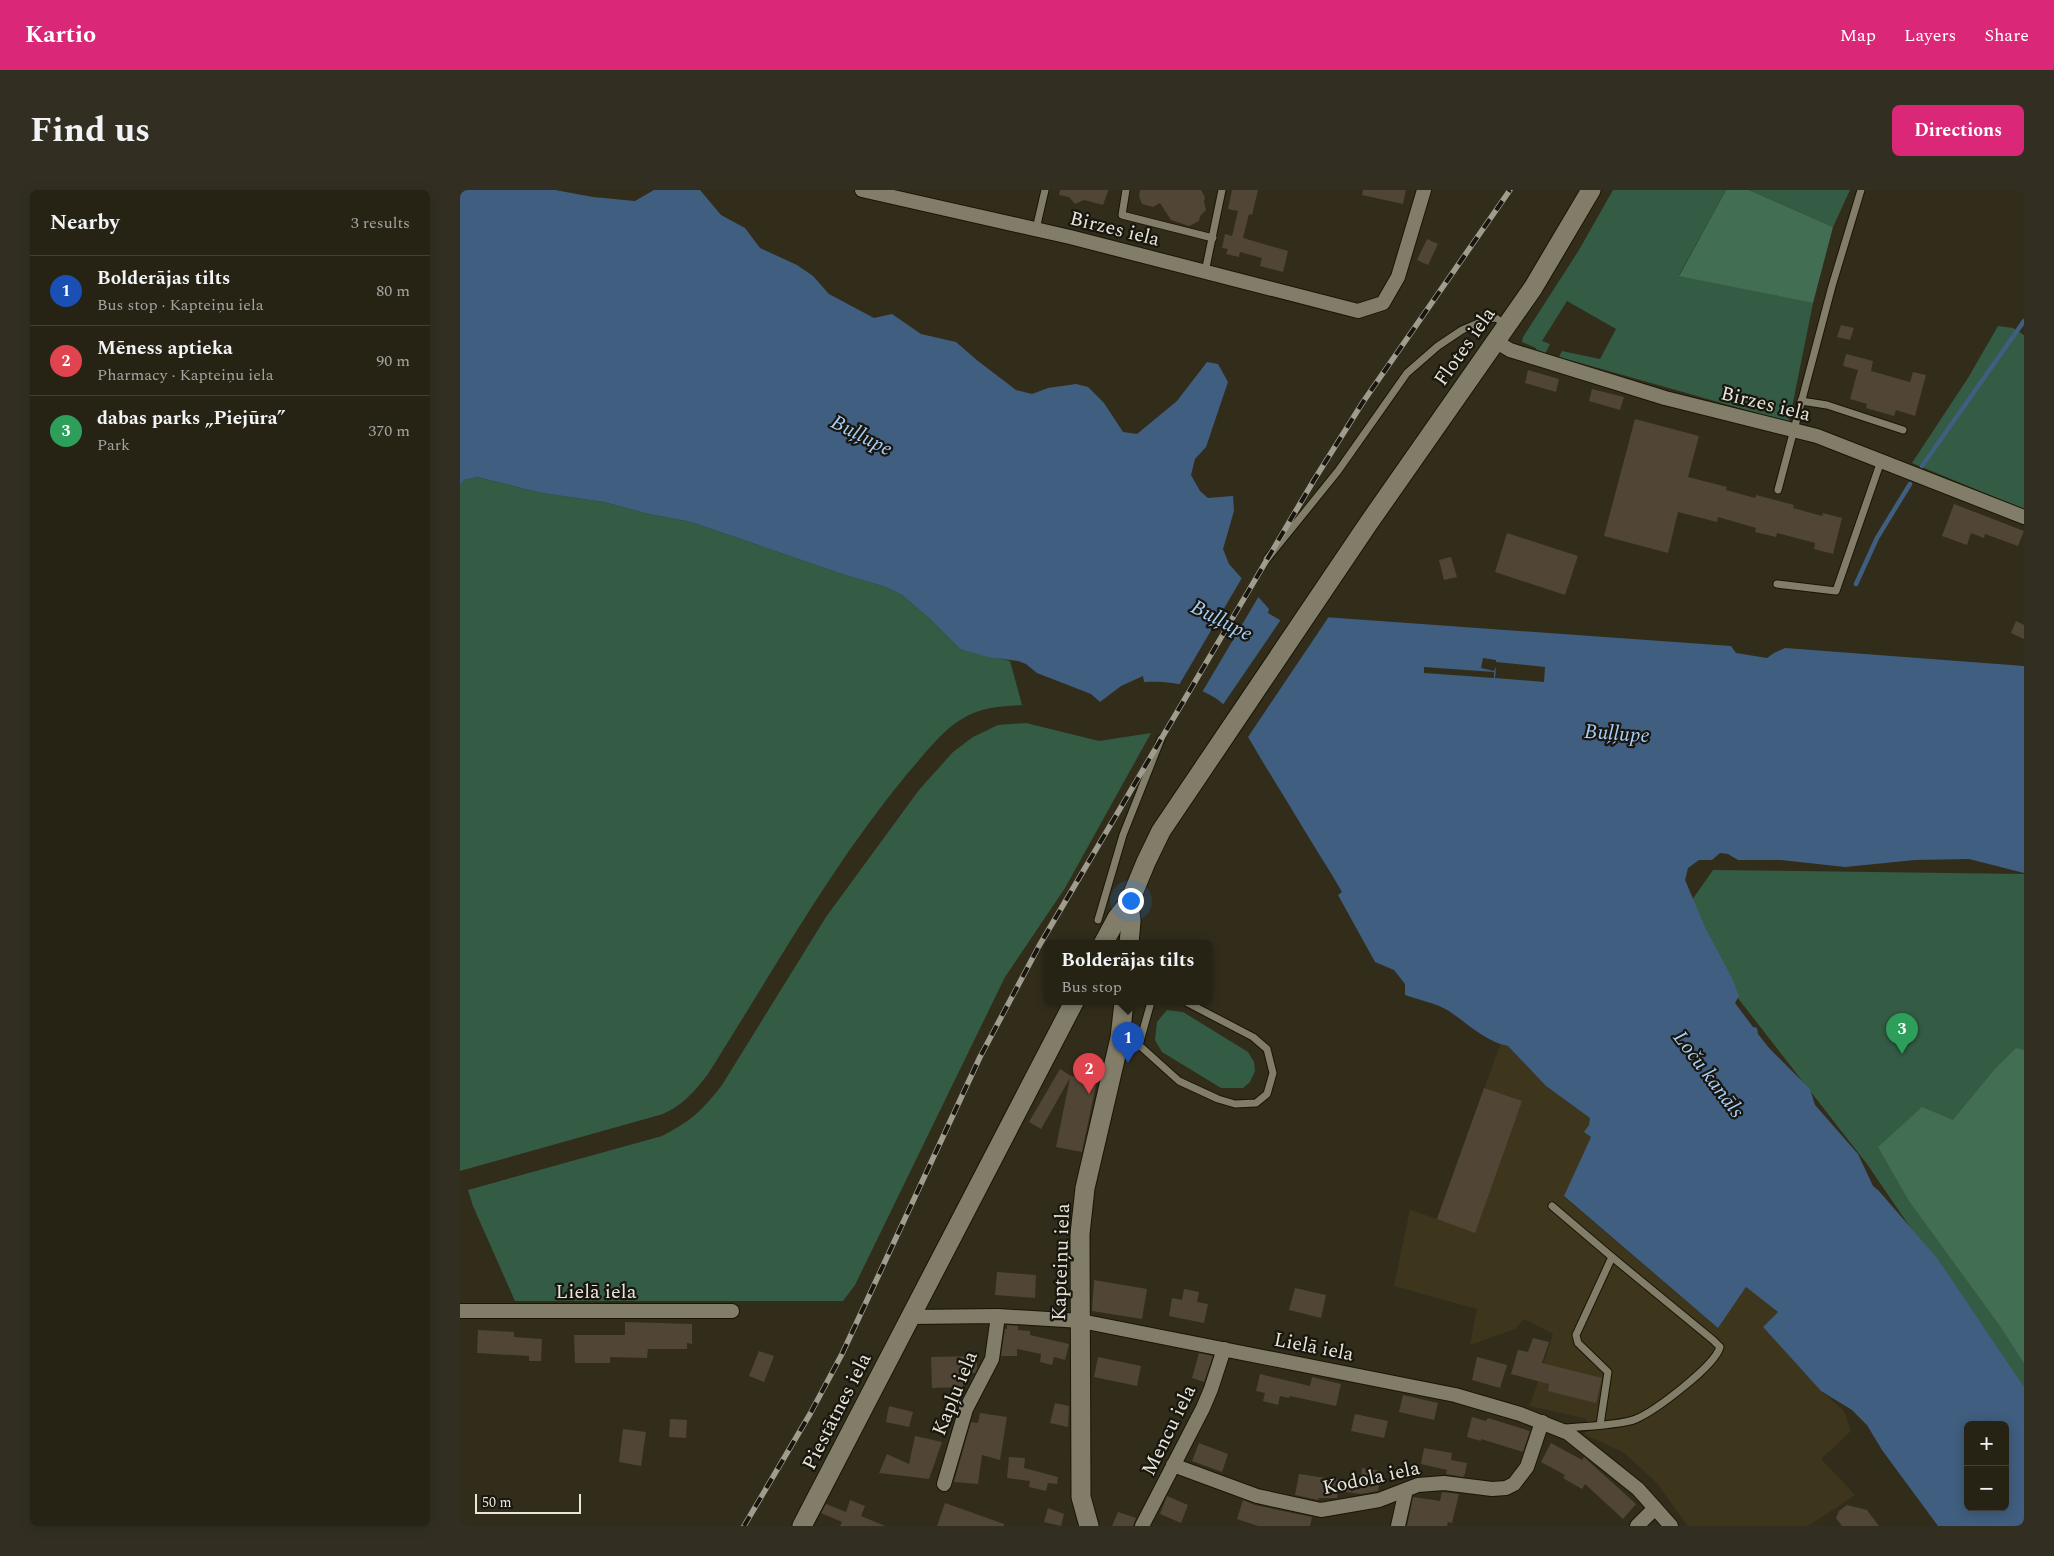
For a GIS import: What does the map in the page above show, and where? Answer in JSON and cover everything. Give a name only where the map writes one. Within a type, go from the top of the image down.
[{"type":"street","name":"Birzes iela","points":[[862,190],[890,193],[1358,311],[1383,302],[1398,277],[1424,190]]},
{"type":"street","name":"Flotes iela","points":[[1129,903],[1161,831],[1368,524],[1533,288],[1591,190]]},
{"type":"street","name":"Birzes iela","points":[[1495,341],[1510,350],[1665,398],[1817,436],[2024,518]]},
{"type":"street","points":[[1106,940],[1117,918],[1129,903]]},
{"type":"street","points":[[1129,903],[1131,921],[1129,940]]},
{"type":"street","name":"Piestātnes iela","points":[[802,1526],[1072,1005]]},
{"type":"street","name":"Kapteiņu iela","points":[[1089,1526],[1081,1496],[1080,1234],[1085,1188],[1120,1038],[1124,1005]]},
{"type":"street","name":"Lielā iela","points":[[460,1311],[732,1311]]},
{"type":"street","name":"Lielā iela","points":[[909,1317],[998,1316],[1080,1321],[1455,1395],[1520,1414],[1568,1433],[1587,1446],[1638,1489],[1671,1526]]},
{"type":"street","name":"Kapļu iela","points":[[944,1484],[966,1409],[992,1359],[998,1316]]},
{"type":"street","name":"Mencu iela","points":[[1142,1526],[1208,1395],[1224,1349]]},
{"type":"street","name":"Kodola iela","points":[[1174,1465],[1257,1496],[1321,1510],[1379,1500],[1418,1485],[1444,1483],[1492,1489],[1506,1488],[1514,1484],[1527,1467],[1542,1422]]},
{"type":"street","points":[[1398,1526],[1406,1490]]},
{"type":"street","points":[[1637,1526],[1655,1508]]},
{"type":"lane","points":[[1036,229],[1044,190]]},
{"type":"lane","points":[[1126,190],[1122,216],[1213,238]]},
{"type":"lane","points":[[1205,272],[1222,190]]},
{"type":"lane","points":[[1778,490],[1860,190]]},
{"type":"lane","points":[[1266,559],[1338,471],[1406,374],[1438,346],[1462,330],[1488,318],[1496,318],[1506,325]]},
{"type":"lane","points":[[1801,401],[1827,405],[1903,430]]},
{"type":"lane","points":[[1777,584],[1836,591],[1880,460]]},
{"type":"lane","points":[[1098,920],[1123,836],[1161,739]]},
{"type":"lane","points":[[1139,1045],[1150,1005]]},
{"type":"lane","points":[[1120,1038],[1139,1045],[1179,1081],[1218,1099],[1234,1104],[1256,1103],[1267,1094],[1273,1073],[1267,1050],[1253,1037],[1192,1005]]},
{"type":"lane","points":[[1552,1206],[1720,1347],[1718,1354],[1694,1379],[1635,1420],[1557,1428]]},
{"type":"lane","points":[[1600,1425],[1608,1372],[1578,1343],[1576,1335],[1612,1257]]},
{"type":"shaded area","points":[[1500,1045],[1508,1046],[1546,1086],[1590,1118],[1591,1137],[1564,1197],[1718,1328],[1746,1287],[1778,1312],[1763,1327],[1821,1391],[1844,1411],[1851,1431],[1821,1459],[1855,1495],[1808,1526],[1688,1526],[1656,1482],[1623,1452],[1585,1435],[1587,1419],[1530,1406],[1553,1334],[1524,1319],[1515,1329],[1470,1345],[1477,1309],[1394,1286],[1410,1210],[1437,1219]]},
{"type":"green space","points":[[1613,190],[1726,190],[1679,275],[1813,303],[1789,422],[1559,357],[1562,351],[1600,359],[1616,329],[1567,301],[1542,341],[1550,344],[1545,354],[1537,353],[1536,348],[1522,342],[1523,337],[1579,250]]},
{"type":"green space","points":[[1726,190],[1749,190],[1833,227],[1813,303],[1679,276]]},
{"type":"green space","points":[[1749,190],[1850,190],[1833,227]]},
{"type":"green space","points":[[1998,326],[2013,328],[2024,335],[2024,509],[1912,463],[1968,378]]},
{"type":"green space","points":[[477,477],[542,493],[604,502],[649,514],[691,522],[845,575],[886,587],[902,595],[930,619],[960,649],[1010,661],[1022,705],[987,709],[973,713],[958,721],[934,742],[879,809],[853,845],[779,959],[708,1074],[683,1102],[663,1114],[460,1171],[460,485],[464,480]]},
{"type":"green space","points":[[1026,723],[1099,741],[1151,733],[1065,888],[1005,977],[855,1285],[843,1301],[515,1301],[473,1206],[468,1190],[662,1136],[695,1115],[722,1085],[826,917],[919,790],[953,752],[973,737],[998,725]]},
{"type":"green space","points":[[1713,870],[2024,874],[2024,1403],[1966,1309],[1867,1164],[1695,943],[1685,910]]},
{"type":"green space","points":[[1167,1010],[1183,1012],[1248,1052],[1254,1062],[1255,1071],[1250,1082],[1243,1088],[1221,1088],[1162,1052],[1155,1040],[1157,1022]]},
{"type":"green space","points":[[2016,1048],[2024,1050],[2024,1363],[2000,1326],[1909,1201],[1878,1147],[1922,1107],[1953,1120],[1994,1070]]},
{"type":"water","points":[[460,190],[555,190],[593,197],[635,201],[654,190],[700,190],[721,215],[745,228],[760,248],[797,265],[813,276],[829,294],[874,318],[892,314],[921,334],[956,342],[1016,390],[1032,394],[1048,388],[1076,384],[1088,387],[1104,403],[1123,432],[1137,434],[1177,401],[1207,362],[1218,364],[1228,382],[1206,447],[1195,459],[1191,475],[1200,491],[1208,498],[1233,496],[1234,511],[1223,549],[1229,564],[1269,609],[1268,613],[1285,623],[1296,615],[1731,646],[1736,653],[1767,658],[1785,648],[2024,666],[2024,873],[1969,859],[1915,860],[1845,867],[1781,860],[1738,860],[1728,854],[1720,853],[1712,860],[1699,860],[1688,868],[1685,880],[1706,929],[1732,978],[1739,996],[1735,1003],[1753,1027],[1757,1028],[1758,1034],[1769,1048],[1810,1089],[1815,1105],[1858,1154],[1873,1186],[1937,1258],[2024,1387],[2024,1526],[1938,1526],[1882,1450],[1867,1425],[1852,1410],[1821,1391],[1763,1327],[1778,1312],[1746,1287],[1718,1328],[1564,1196],[1591,1137],[1584,1132],[1589,1125],[1590,1118],[1546,1086],[1508,1046],[1492,1041],[1444,1008],[1405,995],[1405,984],[1394,970],[1375,962],[1338,895],[1342,892],[1332,875],[1240,725],[1229,710],[1215,698],[1196,689],[1175,683],[1144,682],[1143,676],[1121,686],[1100,702],[1091,694],[1037,673],[1026,664],[1018,661],[988,657],[960,649],[930,619],[902,595],[886,587],[845,575],[691,522],[649,514],[604,502],[542,493],[477,477],[464,480],[460,485]]},
{"type":"pier","points":[[1243,576],[1259,596],[1201,694],[1179,685]]},
{"type":"pier","points":[[1296,612],[1330,615],[1246,740],[1222,706],[1282,618],[1290,619]]},
{"type":"pier","points":[[1483,658],[1496,660],[1496,662],[1545,667],[1544,682],[1495,678],[1496,667],[1494,671],[1481,668]]},
{"type":"pier","points":[[1424,667],[1494,672],[1494,678],[1424,673]]},
{"type":"building","points":[[1060,190],[1108,191],[1103,205],[1084,200],[1075,204],[1069,197],[1059,195]]},
{"type":"building","points":[[1140,190],[1201,190],[1205,197],[1206,210],[1200,216],[1199,221],[1189,226],[1171,220],[1160,203],[1153,207],[1142,204],[1139,196]]},
{"type":"building","points":[[1232,190],[1258,190],[1252,215],[1249,214],[1243,238],[1288,251],[1283,272],[1260,266],[1262,258],[1240,252],[1239,257],[1226,254],[1228,249],[1222,248],[1225,234],[1232,236],[1238,211],[1228,209]]},
{"type":"building","points":[[1363,190],[1406,190],[1403,204],[1362,195]]},
{"type":"building","points":[[1427,239],[1438,244],[1428,265],[1417,260]]},
{"type":"building","points":[[1841,325],[1854,328],[1850,340],[1837,337]]},
{"type":"building","points":[[1846,354],[1873,361],[1871,371],[1910,382],[1913,372],[1926,375],[1915,416],[1896,410],[1894,416],[1866,408],[1867,404],[1850,399],[1858,370],[1843,366]]},
{"type":"building","points":[[1528,370],[1559,379],[1556,392],[1525,383]]},
{"type":"building","points":[[1592,389],[1624,397],[1620,410],[1589,401]]},
{"type":"building","points":[[1635,419],[1699,436],[1688,477],[1727,487],[1726,490],[1755,498],[1756,495],[1794,505],[1793,508],[1822,516],[1823,513],[1842,518],[1833,554],[1814,549],[1815,543],[1777,533],[1776,537],[1755,532],[1756,528],[1718,517],[1717,522],[1678,512],[1668,553],[1604,536]]},
{"type":"building","points":[[1954,504],[2024,531],[2018,546],[1985,534],[1984,538],[1971,533],[1967,545],[1942,536]]},
{"type":"building","points":[[1507,533],[1578,556],[1565,595],[1495,572]]},
{"type":"building","points":[[1451,557],[1457,577],[1444,580],[1439,560]]},
{"type":"building","points":[[2016,621],[2024,625],[2024,639],[2011,633]]},
{"type":"building","points":[[1060,1069],[1071,1076],[1097,1080],[1082,1152],[1056,1147],[1070,1078],[1041,1129],[1029,1122]]},
{"type":"building","points":[[1484,1088],[1522,1101],[1475,1233],[1437,1219]]},
{"type":"building","points":[[997,1272],[1036,1275],[1035,1298],[995,1295]]},
{"type":"building","points":[[1094,1280],[1147,1289],[1142,1319],[1092,1311]]},
{"type":"building","points":[[1295,1288],[1326,1295],[1321,1318],[1289,1310]]},
{"type":"building","points":[[1184,1289],[1199,1292],[1197,1302],[1208,1304],[1204,1323],[1169,1316],[1172,1298],[1182,1300]]},
{"type":"building","points":[[625,1322],[692,1324],[692,1344],[687,1343],[687,1349],[648,1349],[647,1358],[610,1357],[610,1363],[575,1363],[574,1335],[625,1335]]},
{"type":"building","points":[[1007,1325],[1018,1326],[1018,1330],[1030,1331],[1030,1335],[1069,1344],[1065,1360],[1054,1357],[1052,1365],[1040,1362],[1041,1354],[1017,1349],[1017,1356],[1001,1356]]},
{"type":"building","points":[[478,1330],[514,1332],[514,1337],[542,1339],[541,1361],[529,1361],[529,1356],[477,1353]]},
{"type":"building","points":[[1533,1338],[1549,1342],[1542,1363],[1602,1378],[1596,1403],[1548,1391],[1549,1384],[1511,1374],[1518,1350],[1528,1352]]},
{"type":"building","points":[[759,1351],[774,1356],[764,1382],[749,1376]]},
{"type":"building","points":[[1199,1353],[1213,1356],[1204,1382],[1192,1378]]},
{"type":"building","points":[[977,1356],[977,1369],[975,1373],[963,1373],[963,1387],[932,1388],[931,1357]]},
{"type":"building","points":[[1098,1357],[1141,1366],[1137,1386],[1094,1377]]},
{"type":"building","points":[[1477,1357],[1507,1365],[1500,1388],[1472,1380]]},
{"type":"building","points":[[1260,1374],[1310,1386],[1312,1377],[1341,1384],[1336,1406],[1290,1396],[1289,1398],[1280,1396],[1278,1405],[1263,1401],[1265,1393],[1256,1391]]},
{"type":"building","points":[[1403,1395],[1438,1403],[1434,1420],[1399,1412]]},
{"type":"building","points":[[1055,1403],[1069,1406],[1068,1427],[1050,1423]]},
{"type":"building","points":[[889,1406],[913,1412],[909,1427],[886,1422]]},
{"type":"building","points":[[980,1413],[1007,1417],[1000,1460],[982,1455],[978,1484],[954,1482],[971,1422],[978,1423]]},
{"type":"building","points":[[1355,1414],[1388,1421],[1384,1438],[1351,1431]]},
{"type":"building","points":[[1472,1417],[1486,1421],[1488,1418],[1530,1431],[1523,1452],[1481,1439],[1481,1441],[1467,1437]]},
{"type":"building","points":[[670,1419],[687,1420],[686,1438],[669,1437]]},
{"type":"building","points":[[623,1429],[646,1432],[641,1466],[619,1462]]},
{"type":"building","points":[[915,1436],[942,1442],[929,1479],[879,1473],[887,1454],[909,1464]]},
{"type":"building","points":[[1199,1443],[1228,1454],[1222,1472],[1192,1461]]},
{"type":"building","points":[[1551,1443],[1582,1460],[1584,1457],[1636,1504],[1623,1519],[1585,1484],[1582,1489],[1563,1478],[1565,1475],[1541,1462]]},
{"type":"building","points":[[1424,1448],[1452,1453],[1451,1460],[1467,1463],[1463,1477],[1446,1474],[1447,1470],[1421,1464]]},
{"type":"building","points":[[1009,1457],[1025,1458],[1024,1468],[1058,1477],[1057,1484],[1048,1483],[1046,1491],[1029,1487],[1030,1481],[1007,1478]]},
{"type":"building","points":[[1362,1468],[1381,1471],[1378,1491],[1361,1494],[1338,1491],[1337,1498],[1319,1498],[1318,1500],[1295,1495],[1299,1474],[1360,1483]]},
{"type":"building","points":[[1442,1492],[1459,1494],[1452,1523],[1448,1522],[1447,1526],[1407,1526],[1413,1497],[1440,1501]]},
{"type":"building","points":[[1167,1496],[1188,1505],[1181,1523],[1160,1514]]},
{"type":"building","points":[[850,1500],[865,1506],[861,1516],[885,1526],[840,1526],[842,1522],[821,1513],[826,1504],[846,1512]]},
{"type":"building","points":[[1243,1500],[1255,1505],[1312,1517],[1310,1526],[1258,1526],[1237,1519]]},
{"type":"building","points":[[945,1503],[1004,1524],[1004,1526],[937,1526]]},
{"type":"building","points":[[1847,1505],[1867,1510],[1879,1526],[1842,1526],[1836,1518],[1839,1511]]},
{"type":"building","points":[[1048,1508],[1064,1514],[1061,1526],[1044,1522]]},
{"type":"building","points":[[1118,1512],[1136,1518],[1133,1526],[1112,1526]]},
{"type":"waterway","points":[[1922,466],[2024,321]]},
{"type":"waterway","points":[[1856,584],[1877,538],[1910,484]]},
{"type":"railway","points":[[744,1526],[810,1414],[842,1354],[980,1057],[1039,946],[1314,480],[1363,402],[1510,190]]},
{"type":"place","name":"dabas parks „Piejūra”","points":[[1902,1054]]},
{"type":"place","name":"Bolderājas tilts","points":[[1128,1063]]},
{"type":"place","name":"Mēness aptieka","points":[[1089,1094]]},
{"type":"water label","name":"Buļļupe","points":[[862,435]]},
{"type":"water label","name":"Buļļupe","points":[[1222,620]]},
{"type":"water label","name":"Buļļupe","points":[[1617,733]]},
{"type":"water label","name":"Loču kanāls","points":[[1709,1074]]}]
